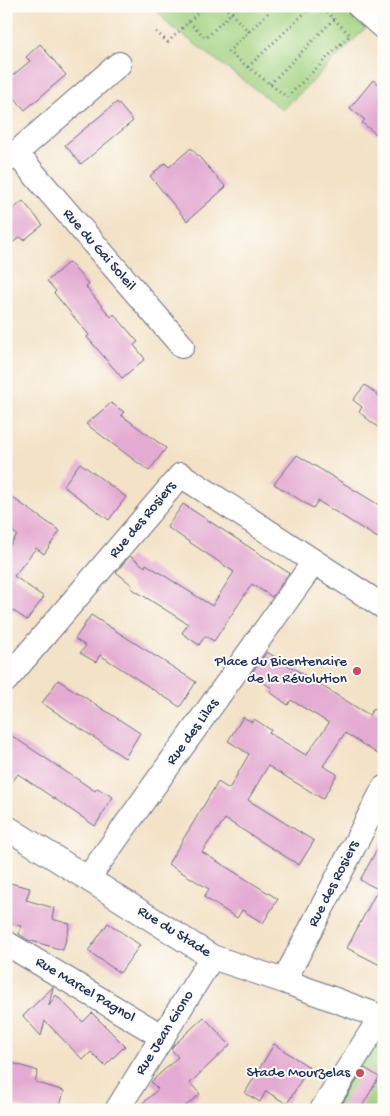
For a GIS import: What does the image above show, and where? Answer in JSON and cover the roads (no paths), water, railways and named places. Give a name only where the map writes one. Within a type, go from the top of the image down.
[{"type":"street","points":[[359,6],[384,28]]},
{"type":"street","name":"Rue du Gai Soleil","points":[[119,64],[11,157],[182,346]]},
{"type":"street","name":"Rue des Rosiers","points":[[6,680],[181,475],[384,607]]},
{"type":"street","name":"Rue des Lilas","points":[[88,878],[314,562]]},
{"type":"street","name":"Rue des Rosiers","points":[[284,981],[384,788]]},
{"type":"street","name":"Rue du Stade","points":[[6,826],[212,957],[382,1017]]},
{"type":"street","name":"Rue Marcel Pagnol","points":[[6,944],[163,1037]]},
{"type":"street","name":"Rue Jean Giono","points":[[117,1110],[212,957]]},
{"type":"street","points":[[322,1110],[382,1017]]},
{"type":"place","name":"Place du Bicentenaire de la Révolution","points":[[357,671]]},
{"type":"place","name":"Stade Mourzelas","points":[[360,1073]]}]
